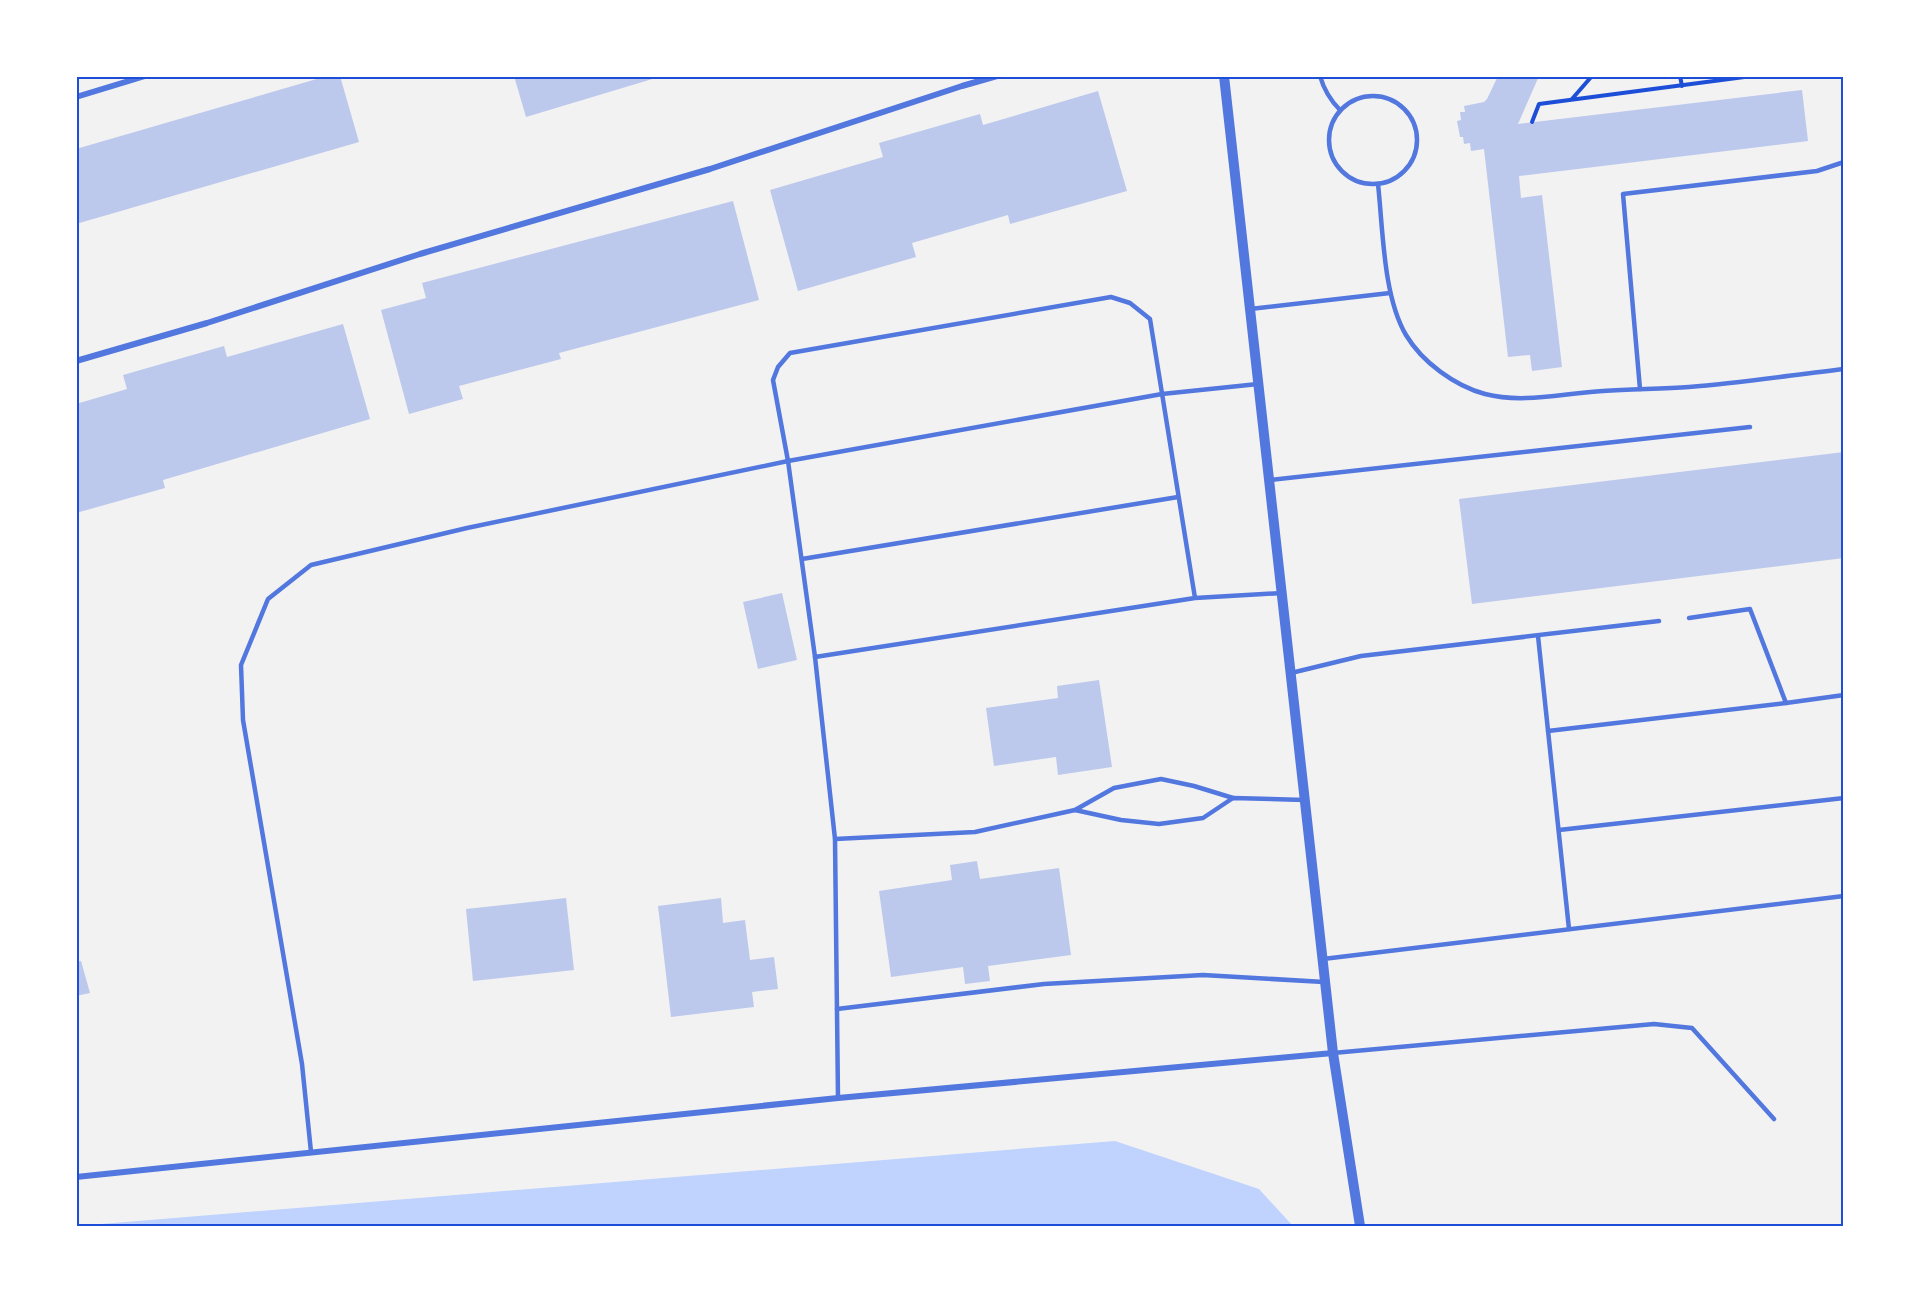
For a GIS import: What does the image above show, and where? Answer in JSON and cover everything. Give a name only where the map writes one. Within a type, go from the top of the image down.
[{"type":"street","points":[[76,97],[145,76]]},
{"type":"street","points":[[76,361],[207,323],[420,254],[711,169],[997,76]]},
{"type":"street","points":[[1224,76],[1333,1053],[1360,1227]]},
{"type":"street","points":[[76,1177],[837,1098],[1333,1053]]},
{"type":"lane","points":[[1320,76],[1330,101],[1340,110]]},
{"type":"lane","points":[[1379,96],[1399,104],[1411,116],[1417,133],[1416,148],[1414,158],[1402,173],[1394,179],[1365,183],[1342,172],[1330,151],[1329,136],[1332,122],[1340,110],[1354,99],[1379,96]]},
{"type":"lane","points":[[1640,389],[1623,194],[1817,171],[1844,162]]},
{"type":"lane","points":[[1378,183],[1390,292],[1395,313],[1406,336],[1423,357],[1452,380],[1484,394],[1514,398],[1548,398],[1601,391],[1690,387],[1844,369]]},
{"type":"lane","points":[[1250,309],[1390,292]]},
{"type":"lane","points":[[837,1098],[835,839],[802,559],[788,461],[773,380],[778,367],[790,353],[1111,297],[1130,303],[1150,319],[1195,597]]},
{"type":"lane","points":[[311,1152],[302,1064],[243,720],[241,665],[268,599],[311,565],[467,528],[788,461],[1162,394],[1258,384]]},
{"type":"lane","points":[[1269,480],[1750,427]]},
{"type":"lane","points":[[802,559],[1179,497]]},
{"type":"lane","points":[[815,657],[1195,597],[1282,593]]},
{"type":"lane","points":[[1689,618],[1750,609],[1786,703]]},
{"type":"lane","points":[[1291,673],[1361,656],[1659,621]]},
{"type":"lane","points":[[1538,636],[1569,929]]},
{"type":"lane","points":[[1548,731],[1844,695]]},
{"type":"lane","points":[[835,839],[975,832],[1075,810],[1114,788],[1161,779],[1233,798],[1305,800]]},
{"type":"lane","points":[[1075,810],[1121,820],[1159,824],[1203,818],[1233,798]]},
{"type":"lane","points":[[1559,830],[1844,798]]},
{"type":"lane","points":[[1323,959],[1844,896]]},
{"type":"lane","points":[[837,1009],[1044,984],[1203,975],[1326,982]]},
{"type":"lane","points":[[1333,1053],[1654,1024],[1692,1028],[1774,1119]]},
{"type":"path","points":[[1571,100],[1592,76]]},
{"type":"path","points":[[1608,76],[1625,76]]},
{"type":"path","points":[[1680,76],[1682,86]]},
{"type":"path","points":[[1532,123],[1539,104],[1752,76]]},
{"type":"water","points":[[1115,1141],[1259,1189],[1293,1226],[77,1226]]},
{"type":"building","points":[[327,76],[340,76],[359,142],[76,224],[76,149]]},
{"type":"building","points":[[514,76],[659,76],[659,77],[526,117]]},
{"type":"building","points":[[1498,76],[1539,76],[1518,124],[1802,90],[1808,141],[1519,176],[1521,198],[1542,195],[1562,367],[1532,371],[1530,355],[1508,357],[1484,149],[1471,151],[1470,143],[1464,144],[1457,121],[1461,120],[1460,112],[1465,112],[1464,106],[1484,102],[1487,99]]},
{"type":"building","points":[[1098,91],[1127,191],[1010,224],[1008,215],[912,243],[916,257],[798,291],[770,190],[883,157],[879,143],[980,114],[983,125]]},
{"type":"building","points":[[733,201],[759,300],[559,353],[561,359],[459,386],[463,399],[409,414],[381,310],[426,298],[422,283]]},
{"type":"building","points":[[343,324],[370,419],[163,480],[165,488],[76,513],[76,404],[127,389],[123,375],[224,346],[227,357]]},
{"type":"building","points":[[1844,452],[1844,558],[1472,604],[1459,499]]},
{"type":"building","points":[[782,593],[797,660],[758,669],[743,602]]},
{"type":"building","points":[[1099,680],[1112,767],[1058,775],[1056,757],[994,766],[986,708],[1058,698],[1057,686]]},
{"type":"building","points":[[977,861],[980,879],[1059,868],[1071,955],[988,966],[990,981],[965,984],[963,967],[891,977],[879,891],[952,880],[950,865]]},
{"type":"building","points":[[566,898],[574,970],[473,981],[466,909]]},
{"type":"building","points":[[721,898],[723,923],[745,920],[750,960],[774,957],[778,989],[752,992],[754,1007],[671,1017],[658,906]]},
{"type":"building","points":[[81,961],[90,993],[76,996],[76,962]]}]
